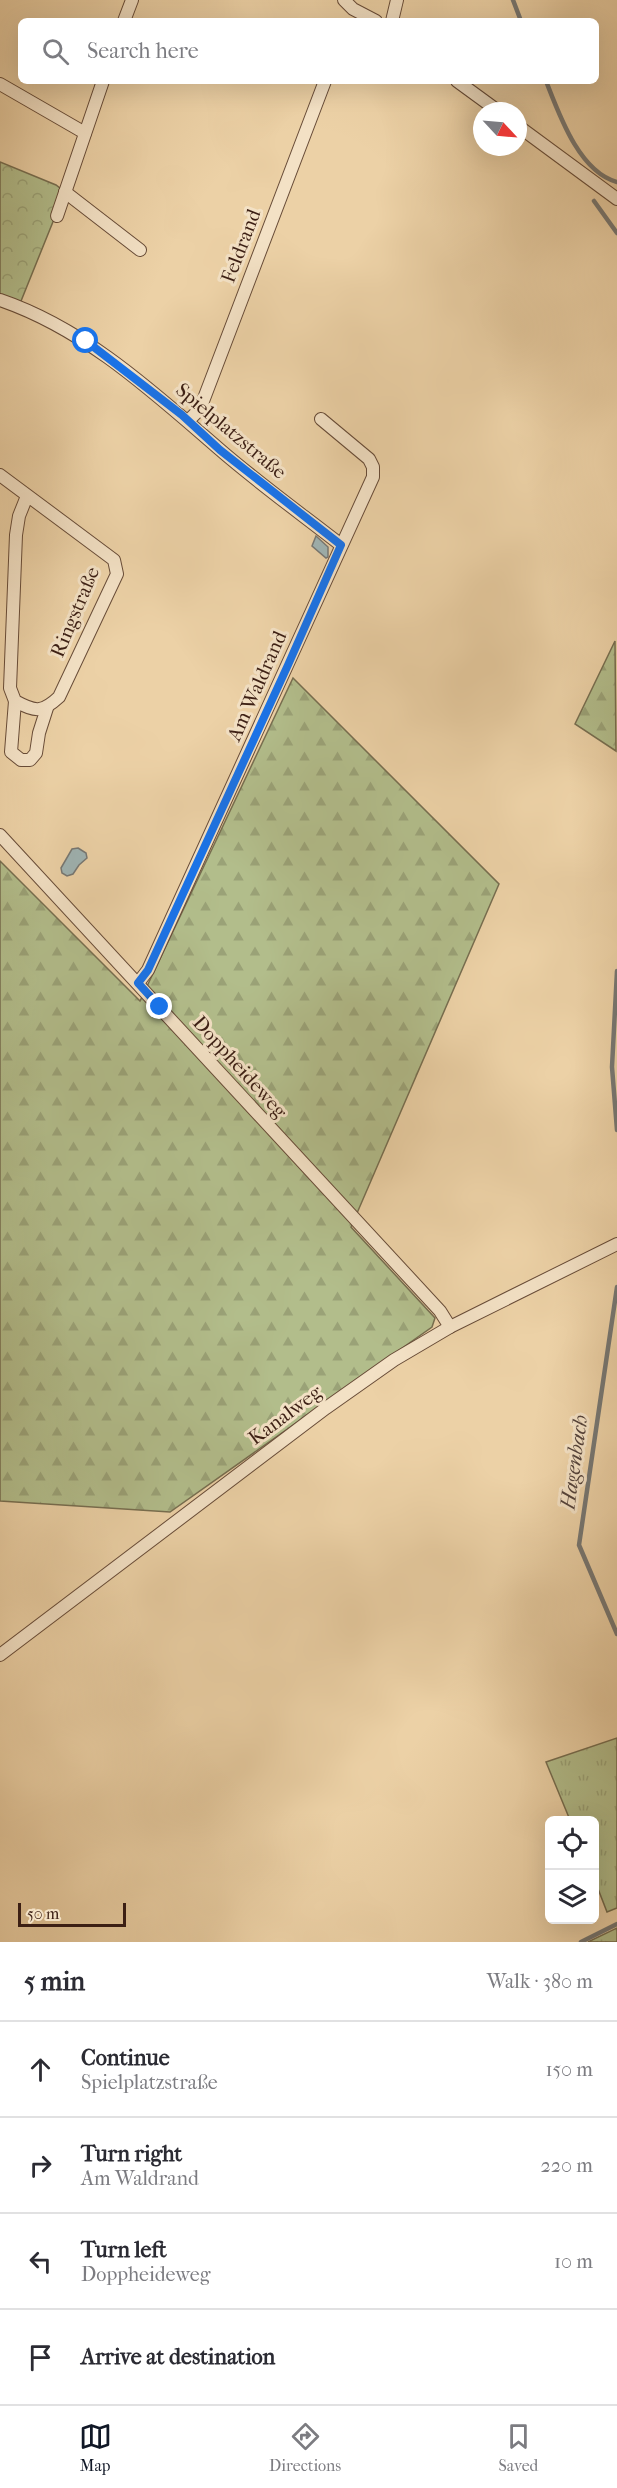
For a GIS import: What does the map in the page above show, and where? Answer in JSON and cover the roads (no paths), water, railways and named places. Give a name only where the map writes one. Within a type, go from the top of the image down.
[{"type":"street","points":[[125,18],[132,0]]},
{"type":"street","points":[[393,18],[398,0]]},
{"type":"street","points":[[348,10],[368,18]]},
{"type":"street","points":[[0,84],[85,133]]},
{"type":"street","points":[[57,216],[102,84]]},
{"type":"street","name":"Feldrand","points":[[188,421],[200,409],[324,84]]},
{"type":"street","points":[[461,84],[486,102]]},
{"type":"street","points":[[527,133],[617,199]]},
{"type":"street","points":[[65,192],[140,250]]},
{"type":"street","name":"Spielplatzstraße","points":[[0,300],[19,306],[86,341],[341,545]]},
{"type":"street","name":"Am Waldrand","points":[[138,983],[148,970],[158,949],[373,477],[373,467],[369,459],[321,419]]},
{"type":"street","name":"Ringstraße","points":[[0,475],[114,560],[117,574],[59,697],[47,708],[39,733],[36,753],[30,760],[21,760],[11,752],[15,702],[10,688],[15,535],[27,496]]},
{"type":"street","points":[[15,702],[29,709],[47,708]]},
{"type":"street","name":"Doppheideweg","points":[[0,835],[440,1311],[450,1327]]},
{"type":"street","name":"Kanalweg","points":[[0,1655],[394,1360],[450,1327],[617,1244]]},
{"type":"waterway","name":"Hagenbach","points":[[513,0],[520,18]]},
{"type":"waterway","name":"Hagenbach","points":[[547,84],[564,125],[581,154],[592,167],[617,182]]},
{"type":"waterway","name":"Hagenbach","points":[[594,201],[617,233]]},
{"type":"waterway","name":"Hagenbach","points":[[617,971],[612,1067],[617,1130]]},
{"type":"waterway","name":"Hagenbach","points":[[617,1287],[579,1545],[617,1634]]},
{"type":"waterway","name":"Hagenbach","points":[[581,1942],[617,1924]]}]
